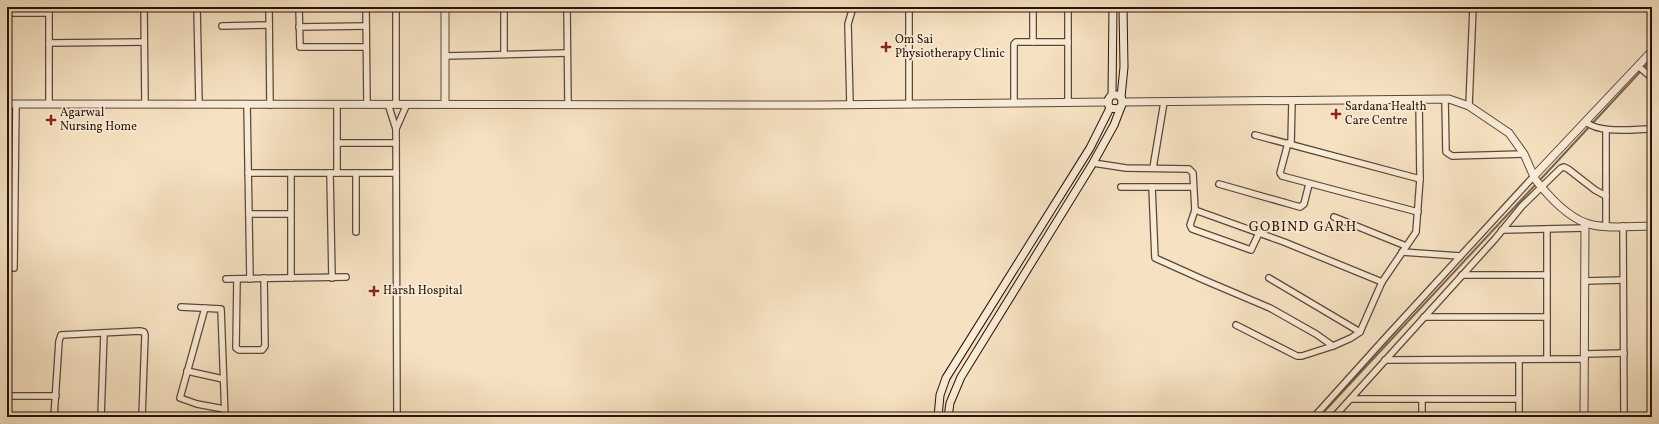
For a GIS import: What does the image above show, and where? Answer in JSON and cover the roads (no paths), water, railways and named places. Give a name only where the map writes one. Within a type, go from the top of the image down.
[{"type":"street","points":[[144,7],[145,104]]},
{"type":"street","points":[[197,7],[198,104]]},
{"type":"street","points":[[269,7],[270,105]]},
{"type":"street","points":[[299,7],[300,47],[366,47]]},
{"type":"street","points":[[366,7],[367,104]]},
{"type":"street","points":[[396,7],[396,104]]},
{"type":"street","points":[[445,7],[445,104]]},
{"type":"street","points":[[504,7],[504,54]]},
{"type":"street","points":[[567,7],[568,104]]},
{"type":"street","points":[[850,104],[848,24],[853,7]]},
{"type":"street","points":[[908,104],[909,7]]},
{"type":"street","points":[[1033,7],[1033,42]]},
{"type":"street","points":[[1068,7],[1068,103]]},
{"type":"street","points":[[938,417],[940,395],[946,378],[1090,148],[1109,105],[1112,96],[1112,7]]},
{"type":"street","points":[[948,417],[950,403],[960,377],[1093,163],[1114,125],[1121,102],[1124,67],[1123,7]]},
{"type":"street","points":[[1469,106],[1473,7]]},
{"type":"street","points":[[7,13],[49,10],[49,104]]},
{"type":"street","points":[[222,26],[269,25]]},
{"type":"street","points":[[299,27],[366,26]]},
{"type":"street","points":[[49,44],[144,42]]},
{"type":"street","points":[[1014,103],[1014,44],[1016,42],[1068,42]]},
{"type":"street","points":[[1314,417],[1460,256],[1537,182],[1641,69],[1652,51]]},
{"type":"street","points":[[445,56],[568,53]]},
{"type":"street","points":[[1641,69],[1652,78]]},
{"type":"street","points":[[1112,96],[1118,95],[1121,102]]},
{"type":"street","points":[[1121,102],[1445,99],[1469,106],[1509,133],[1524,154],[1537,182],[1567,211],[1585,225]]},
{"type":"street","points":[[1445,99],[1446,152],[1449,155],[1524,154]]},
{"type":"street","points":[[1236,325],[1297,356],[1302,356],[1333,346],[1360,332],[1382,282],[1416,232],[1420,179],[1419,100]]},
{"type":"street","points":[[1292,101],[1290,144],[1280,175],[1418,212]]},
{"type":"street","points":[[7,104],[270,105],[1068,103],[1109,105],[1116,110],[1121,102]]},
{"type":"street","points":[[1153,168],[1164,102]]},
{"type":"street","points":[[14,268],[16,104]]},
{"type":"street","points":[[247,104],[250,279]]},
{"type":"street","points":[[332,278],[337,104]]},
{"type":"street","points":[[388,104],[396,129],[397,417]]},
{"type":"street","points":[[396,129],[408,104]]},
{"type":"street","points":[[1589,125],[1606,130],[1652,129]]},
{"type":"street","points":[[1606,130],[1606,226]]},
{"type":"street","points":[[1255,135],[1420,179]]},
{"type":"street","points":[[337,143],[396,143]]},
{"type":"street","points":[[1093,163],[1120,167],[1190,169],[1193,172],[1195,210],[1190,225],[1192,229],[1249,250],[1251,250],[1259,233]]},
{"type":"street","points":[[1334,417],[1502,230],[1522,206],[1537,182],[1564,167],[1595,190],[1606,196]]},
{"type":"street","points":[[248,173],[396,173]]},
{"type":"street","points":[[290,173],[291,278]]},
{"type":"street","points":[[356,173],[356,232]]},
{"type":"street","points":[[1219,184],[1300,207],[1304,204],[1309,184]]},
{"type":"street","points":[[1121,186],[1193,188]]},
{"type":"street","points":[[1152,187],[1155,258],[1270,308],[1316,334],[1333,346]]},
{"type":"street","points":[[1195,210],[1259,233],[1382,282]]},
{"type":"street","points":[[249,214],[290,214]]},
{"type":"street","points":[[1334,217],[1406,246]]},
{"type":"street","points":[[1584,417],[1585,225]]},
{"type":"street","points":[[1502,230],[1547,229],[1585,225],[1652,226]]},
{"type":"street","points":[[1623,226],[1624,417]]},
{"type":"street","points":[[1547,229],[1547,360]]},
{"type":"street","points":[[1402,252],[1460,256]]},
{"type":"street","points":[[1462,275],[1547,275]]},
{"type":"street","points":[[236,279],[236,348],[239,350],[262,350],[265,346],[264,278]]},
{"type":"street","points":[[226,279],[346,278]]},
{"type":"street","points":[[1269,278],[1360,332]]},
{"type":"street","points":[[1585,281],[1623,280]]},
{"type":"street","points":[[181,307],[221,309],[225,417]]},
{"type":"street","points":[[205,308],[180,398],[197,404],[224,409]]},
{"type":"street","points":[[1424,317],[1547,317]]},
{"type":"street","points":[[54,417],[59,341],[61,335],[140,331],[144,332],[142,417]]},
{"type":"street","points":[[101,417],[104,333]]},
{"type":"street","points":[[1385,360],[1547,360],[1624,353]]},
{"type":"street","points":[[1519,360],[1519,417]]},
{"type":"street","points":[[187,371],[223,379]]},
{"type":"street","points":[[7,396],[56,396]]},
{"type":"street","points":[[1351,399],[1519,399]]},
{"type":"street","points":[[1422,400],[1422,417]]},
{"type":"waterway","points":[[1539,181],[1652,59]]},
{"type":"waterway","points":[[1319,417],[1536,184]]},
{"type":"place","name":"Om Sai Physiotherapy Clinic","points":[[886,47]]},
{"type":"place","name":"Sardana Health Care Centre","points":[[1336,114]]},
{"type":"place","name":"Agarwal Nursing Home","points":[[51,120]]},
{"type":"place","name":"Harsh Hospital","points":[[374,291]]},
{"type":"district","name":"GOBIND GARH","points":[[1303,227]]}]
